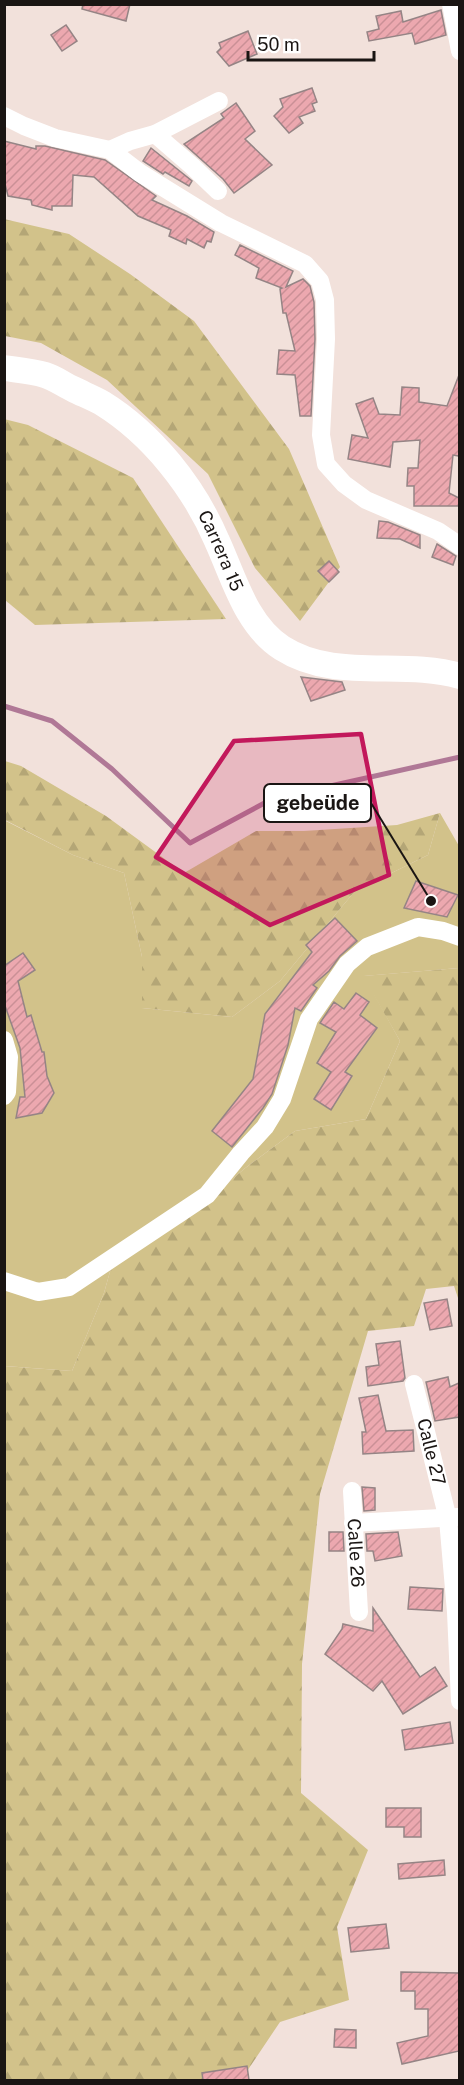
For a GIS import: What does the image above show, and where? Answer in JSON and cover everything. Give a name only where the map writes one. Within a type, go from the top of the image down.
[{"type":"main road","name":"Carrera 15","points":[[4,368],[45,375],[102,403],[138,431],[168,461],[208,519],[252,619],[265,636],[282,648],[300,657],[328,666],[433,671],[459,676]]},
{"type":"street","points":[[451,4],[459,51]]},
{"type":"street","points":[[110,150],[155,134],[219,101]]},
{"type":"street","points":[[4,116],[55,138],[110,150],[176,196],[221,223],[295,258],[314,272],[323,291],[326,311],[321,435],[326,464],[344,484],[366,500],[438,531],[459,546]]},
{"type":"street","points":[[155,134],[218,191]]},
{"type":"street","points":[[4,1281],[38,1292],[69,1287],[207,1195],[265,1126],[282,1099],[309,1019],[347,964],[368,947],[418,927],[443,931],[459,937]]},
{"type":"street","points":[[4,1040],[9,1057],[7,1092],[4,1096]]},
{"type":"street","name":"Calle 27","points":[[414,1384],[454,1518],[459,1701]]},
{"type":"street","name":"Calle 26","points":[[352,1491],[358,1612]]},
{"type":"street","points":[[353,1523],[454,1518]]},
{"type":"highlighted area","points":[[361,734],[389,875],[270,925],[156,857],[234,741]]},
{"type":"green space","points":[[4,219],[69,234],[130,274],[194,321],[289,449],[340,567],[300,621],[255,568],[208,474],[107,380],[41,343],[5,336]]},
{"type":"green space","points":[[4,419],[28,425],[133,478],[226,619],[35,625],[5,600]]},
{"type":"green space","points":[[5,761],[21,766],[106,816],[184,873],[256,831],[304,831],[397,825],[440,813],[428,855],[355,891],[280,981],[232,1017],[142,1008],[142,957],[124,873],[73,855],[5,820]]},
{"type":"green space","points":[[440,813],[459,846],[459,968],[364,976],[400,1041],[366,1119],[295,1131],[244,1169],[183,1222],[116,1250],[104,1293],[72,1371],[5,1366],[4,820],[73,855],[124,873],[142,957],[142,1008],[232,1017],[280,981],[355,891],[428,855]]},
{"type":"green space","points":[[459,968],[459,1301],[454,1286],[426,1289],[414,1326],[368,1331],[320,1494],[302,1664],[301,1793],[368,1850],[337,1927],[349,2000],[280,2022],[241,2080],[5,2080],[4,1366],[72,1371],[104,1293],[116,1250],[183,1222],[244,1169],[295,1131],[366,1119],[400,1041],[363,976]]},
{"type":"building","points":[[83,4],[130,4],[126,21],[82,9]]},
{"type":"building","points":[[441,10],[446,35],[415,44],[412,33],[369,41],[367,32],[379,29],[376,16],[401,11],[403,22]]},
{"type":"building","points":[[66,25],[77,41],[62,51],[51,35]]},
{"type":"building","points":[[248,31],[257,54],[229,66],[217,52],[221,48],[219,43]]},
{"type":"building","points":[[312,88],[317,102],[312,104],[315,111],[299,117],[303,123],[289,133],[274,116],[283,107],[280,99]]},
{"type":"building","points":[[236,103],[255,131],[245,139],[272,165],[234,193],[223,179],[184,144],[224,118],[221,114]]},
{"type":"building","points":[[4,141],[36,149],[36,146],[45,146],[105,160],[156,196],[152,200],[187,216],[214,232],[211,242],[207,241],[204,248],[187,239],[186,244],[169,236],[171,230],[138,216],[94,177],[73,175],[72,206],[52,206],[52,210],[32,205],[31,200],[8,196],[4,180]]},
{"type":"building","points":[[151,148],[192,181],[189,186],[165,172],[163,174],[143,161]]},
{"type":"building","points":[[240,245],[293,271],[286,287],[303,279],[310,286],[314,302],[315,339],[311,416],[300,416],[295,375],[277,374],[279,350],[295,351],[286,313],[283,313],[280,289],[282,288],[256,278],[259,268],[235,255]]},
{"type":"building","points":[[459,375],[459,456],[453,455],[449,493],[459,498],[459,506],[414,506],[414,486],[407,486],[408,468],[418,468],[420,440],[393,442],[390,467],[348,459],[352,435],[368,438],[356,404],[373,398],[379,414],[400,415],[402,387],[419,388],[419,402],[447,406]]},
{"type":"building","points":[[379,521],[388,522],[420,535],[420,548],[400,539],[377,538]]},
{"type":"building","points":[[437,544],[456,556],[453,565],[432,557]]},
{"type":"building","points":[[329,561],[339,572],[329,582],[318,571]]},
{"type":"building","points":[[301,677],[342,682],[345,690],[311,701]]},
{"type":"building","points":[[416,881],[458,895],[447,917],[404,908]]},
{"type":"building","points":[[335,918],[357,941],[313,985],[317,988],[301,1011],[295,1008],[288,1045],[272,1094],[232,1147],[212,1131],[253,1079],[265,1014],[312,952],[306,945]]},
{"type":"building","points":[[23,953],[35,970],[18,981],[27,1017],[31,1015],[42,1052],[44,1052],[47,1076],[54,1093],[42,1113],[16,1118],[20,1097],[25,1097],[20,1048],[4,1003],[4,966]]},
{"type":"building","points":[[356,993],[369,1002],[360,1015],[377,1028],[345,1072],[352,1076],[331,1110],[314,1099],[331,1072],[317,1063],[336,1032],[320,1023],[334,1002],[344,1009]]},
{"type":"building","points":[[447,1299],[452,1326],[430,1330],[424,1303]]},
{"type":"building","points":[[400,1341],[405,1378],[403,1381],[368,1386],[366,1367],[379,1365],[376,1344]]},
{"type":"building","points":[[448,1377],[450,1387],[459,1383],[459,1417],[435,1421],[426,1382]]},
{"type":"building","points":[[378,1395],[386,1431],[413,1430],[414,1451],[363,1454],[362,1432],[366,1432],[359,1398]]},
{"type":"building","points":[[362,1487],[375,1488],[375,1510],[364,1511]]},
{"type":"building","points":[[329,1532],[343,1532],[344,1551],[329,1551]]},
{"type":"building","points":[[398,1532],[402,1556],[375,1561],[373,1551],[367,1551],[366,1534]]},
{"type":"building","points":[[410,1587],[443,1589],[442,1611],[408,1609]]},
{"type":"building","points":[[373,1608],[420,1677],[435,1667],[447,1686],[403,1714],[382,1681],[373,1691],[325,1654],[343,1624],[373,1631]]},
{"type":"building","points":[[450,1722],[453,1743],[405,1750],[402,1730]]},
{"type":"building","points":[[386,1808],[421,1808],[421,1837],[404,1837],[404,1827],[386,1827]]},
{"type":"building","points":[[444,1860],[445,1875],[399,1879],[398,1864]]},
{"type":"building","points":[[386,1924],[389,1948],[351,1952],[348,1928]]},
{"type":"building","points":[[401,1972],[459,1973],[459,2051],[402,2064],[397,2043],[428,2036],[428,2009],[415,2009],[415,1991],[401,1991]]},
{"type":"building","points":[[335,2029],[356,2030],[356,2048],[334,2047]]},
{"type":"building","points":[[247,2066],[249,2080],[203,2080],[202,2073]]},
{"type":"waterway","points":[[4,706],[52,721],[112,769],[190,843],[272,799],[460,757]]},
{"type":"place","name":"gebeüde","points":[[431,901]]}]
